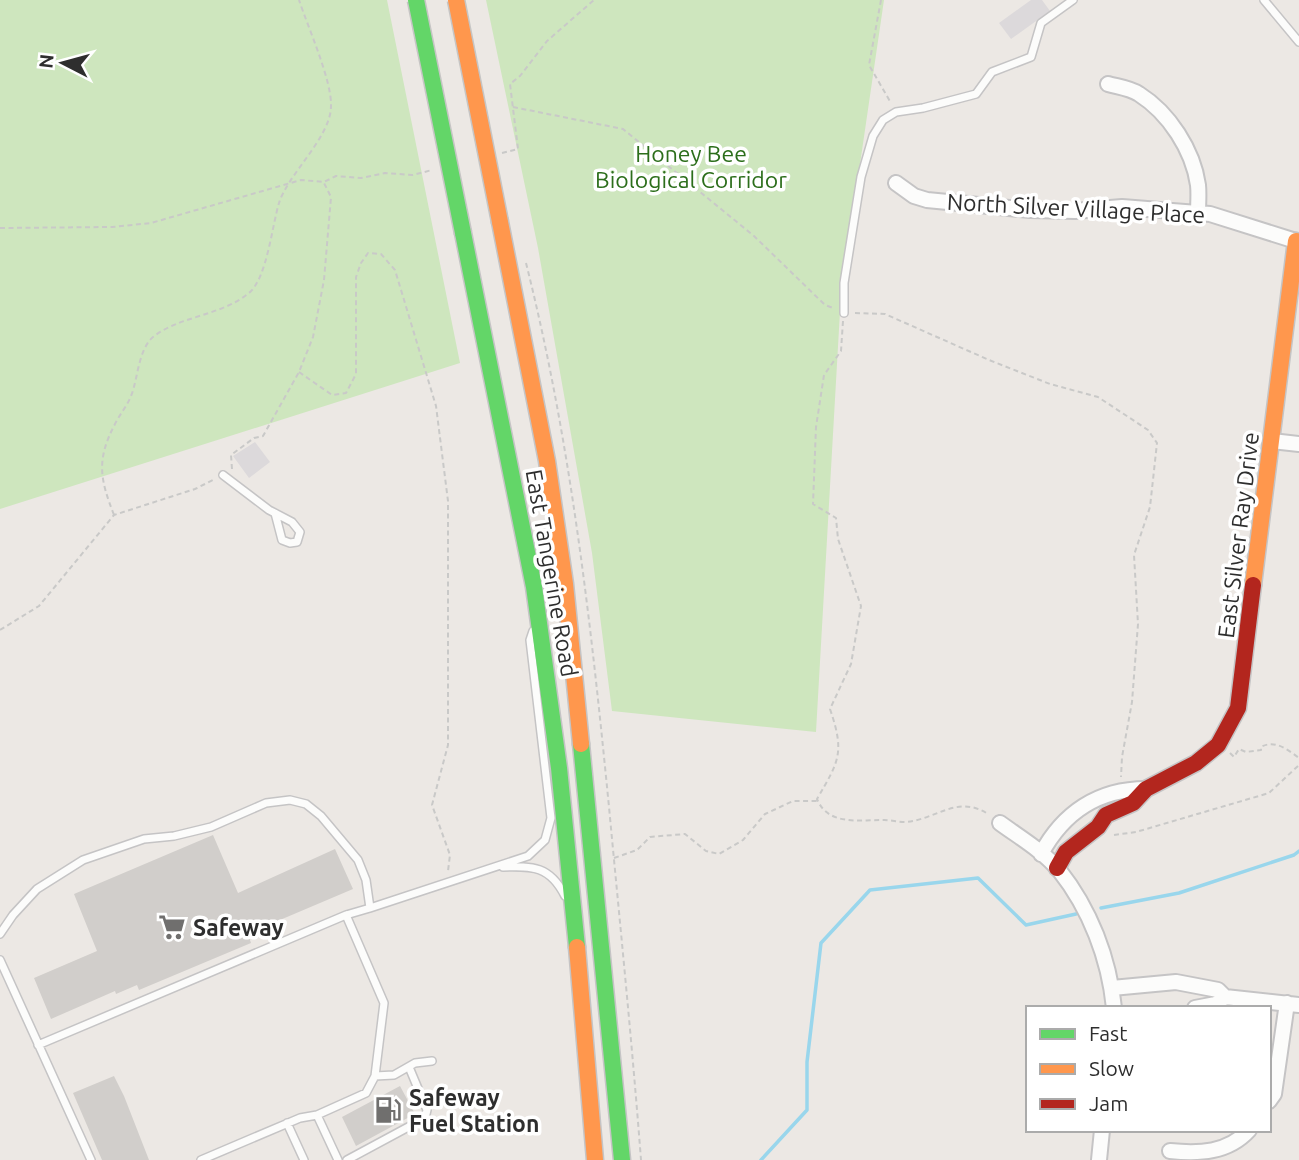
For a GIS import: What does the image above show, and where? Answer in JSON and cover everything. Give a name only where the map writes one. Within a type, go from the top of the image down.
[{"type":"main road","name":"East Tangerine Road","points":[[416,0],[516,492],[538,617],[555,735],[595,1160]]},
{"type":"main road","name":"East Tangerine Road","points":[[456,0],[547,461],[565,584],[622,1160]]},
{"type":"main road","name":"East Silver Ray Drive","points":[[1058,868],[1066,852],[1098,827],[1106,815],[1133,803],[1146,789],[1196,764],[1219,744],[1238,708],[1298,241]]},
{"type":"street","points":[[1108,84],[1127,88],[1140,95],[1164,116],[1179,135],[1192,160],[1198,186],[1198,213]]},
{"type":"street","name":"North Silver Village Place","points":[[896,183],[914,196],[927,200],[1030,210],[1075,211],[1122,207],[1198,213],[1232,219],[1298,241]]},
{"type":"street","points":[[1272,442],[1299,444]]},
{"type":"street","name":"East Silver Ray Drive","points":[[1041,854],[1051,837],[1084,804],[1130,789],[1146,789]]},
{"type":"street","points":[[1000,823],[1058,868],[1092,924],[1102,950],[1114,1006]]},
{"type":"street","points":[[1112,988],[1176,982],[1218,990],[1225,997],[1293,1004],[1271,1098]]},
{"type":"street","points":[[1206,1006],[1216,1004],[1225,997]]},
{"type":"street","points":[[1099,1160],[1102,1132]]},
{"type":"street","points":[[1170,1151],[1197,1154],[1215,1150],[1241,1139],[1247,1132]]},
{"type":"lane","points":[[844,313],[844,283],[861,177],[873,136],[883,120],[896,112],[976,94],[992,72],[1031,57],[1041,23],[1073,0]]},
{"type":"lane","points":[[1264,0],[1299,42]]},
{"type":"lane","points":[[223,475],[275,513]]},
{"type":"lane","points":[[38,1045],[346,915],[528,856],[545,839],[551,818],[530,640],[538,617]]},
{"type":"lane","points":[[0,934],[37,889],[83,860],[144,839],[174,836],[211,827],[266,803],[290,800],[306,804],[321,816],[358,860],[366,880],[370,908]]},
{"type":"lane","points":[[495,867],[536,866],[557,881],[572,910]]},
{"type":"lane","points":[[201,1160],[366,1093],[375,1076],[384,1003],[346,915]]},
{"type":"lane","points":[[0,960],[91,1160]]},
{"type":"lane","points":[[375,1076],[394,1075],[415,1063],[432,1061]]},
{"type":"lane","points":[[347,1160],[425,1118],[427,1110],[410,1067]]},
{"type":"lane","points":[[317,1115],[338,1160]]},
{"type":"lane","points":[[287,1123],[304,1160]]},
{"type":"path","points":[[114,515],[102,484],[102,456],[114,426],[131,396],[150,340],[165,329],[216,312],[251,292],[260,275],[270,244],[279,202],[320,136],[331,111],[331,93],[299,0]]},
{"type":"path","points":[[492,156],[518,149],[510,84],[520,76],[547,41],[594,0]]},
{"type":"path","points":[[881,0],[869,65],[896,112]]},
{"type":"path","points":[[513,107],[624,129],[754,236],[825,305],[844,313],[885,314],[1050,384],[1098,397],[1148,430],[1157,443],[1150,507],[1134,555],[1138,624],[1132,702],[1122,757],[1120,792]]},
{"type":"path","points":[[0,228],[151,223],[301,180],[324,182],[336,176],[361,178],[386,173],[413,175],[440,169]]},
{"type":"path","points":[[0,630],[39,606],[114,515],[195,489],[232,471],[231,455],[254,438],[263,436],[299,372],[313,337],[324,280],[331,197],[324,182]]},
{"type":"path","points":[[299,372],[332,395],[346,393],[356,374],[356,277],[368,253],[381,254],[395,270],[436,406],[447,501],[448,745],[432,805],[450,855],[446,883]]},
{"type":"path","points":[[844,313],[841,351],[824,375],[816,427],[813,505],[836,518],[838,539],[861,606],[852,664],[830,709],[839,735],[838,762],[817,799],[822,810],[841,821],[906,822],[965,805],[976,807],[1000,823]]},
{"type":"path","points":[[1219,744],[1234,757],[1239,750],[1261,750],[1265,744],[1271,744],[1287,749],[1299,758]]},
{"type":"path","points":[[1098,827],[1115,835],[1136,832],[1208,812],[1269,793],[1299,765]]},
{"type":"path","points":[[614,858],[637,850],[650,837],[685,834],[706,851],[719,854],[743,839],[765,814],[793,801],[818,801]]},
{"type":"shaded area","points":[[1031,0],[1042,0],[1050,11],[1011,39],[999,23]]},
{"type":"shaded area","points":[[255,442],[270,462],[249,478],[233,456]]},
{"type":"green space","points":[[0,0],[387,0],[460,363],[0,509]]},
{"type":"green space","name":"Honey Bee Biological Corridor","points":[[486,0],[884,0],[841,294],[816,732],[612,711],[592,553],[538,248]]},
{"type":"building","points":[[213,835],[238,893],[335,849],[353,889],[254,931],[255,934],[249,937],[251,943],[139,990],[137,985],[116,994],[115,991],[51,1019],[34,978],[97,951],[74,894]]},
{"type":"building","points":[[114,1076],[149,1160],[102,1160],[73,1093]]},
{"type":"building","points":[[400,1086],[415,1114],[356,1146],[342,1117]]},
{"type":"waterway","points":[[1101,908],[1179,893],[1294,855],[1299,851]]},
{"type":"waterway","points":[[761,1160],[807,1110],[807,1062],[821,943],[870,890],[978,878],[1026,925],[1076,914]]},
{"type":"traffic: fast","points":[[416,0],[463,233]]},
{"type":"traffic: fast","points":[[463,233],[534,587],[559,768],[577,947]]},
{"type":"traffic: fast","points":[[581,744],[622,1160]]},
{"type":"traffic: slow","points":[[456,0],[500,222]]},
{"type":"traffic: slow","points":[[500,222],[547,461],[565,584],[581,744]]},
{"type":"traffic: slow","points":[[1253,585],[1296,241]]},
{"type":"traffic: slow","points":[[577,947],[595,1160]]},
{"type":"traffic: jam","points":[[1057,868],[1066,852],[1098,827],[1106,815],[1133,803],[1146,789],[1196,763],[1218,745],[1238,708],[1253,585]]},
{"type":"place","name":"Safeway","points":[[172,927]]},
{"type":"place","name":"Safeway Fuel Station","points":[[388,1110]]}]
